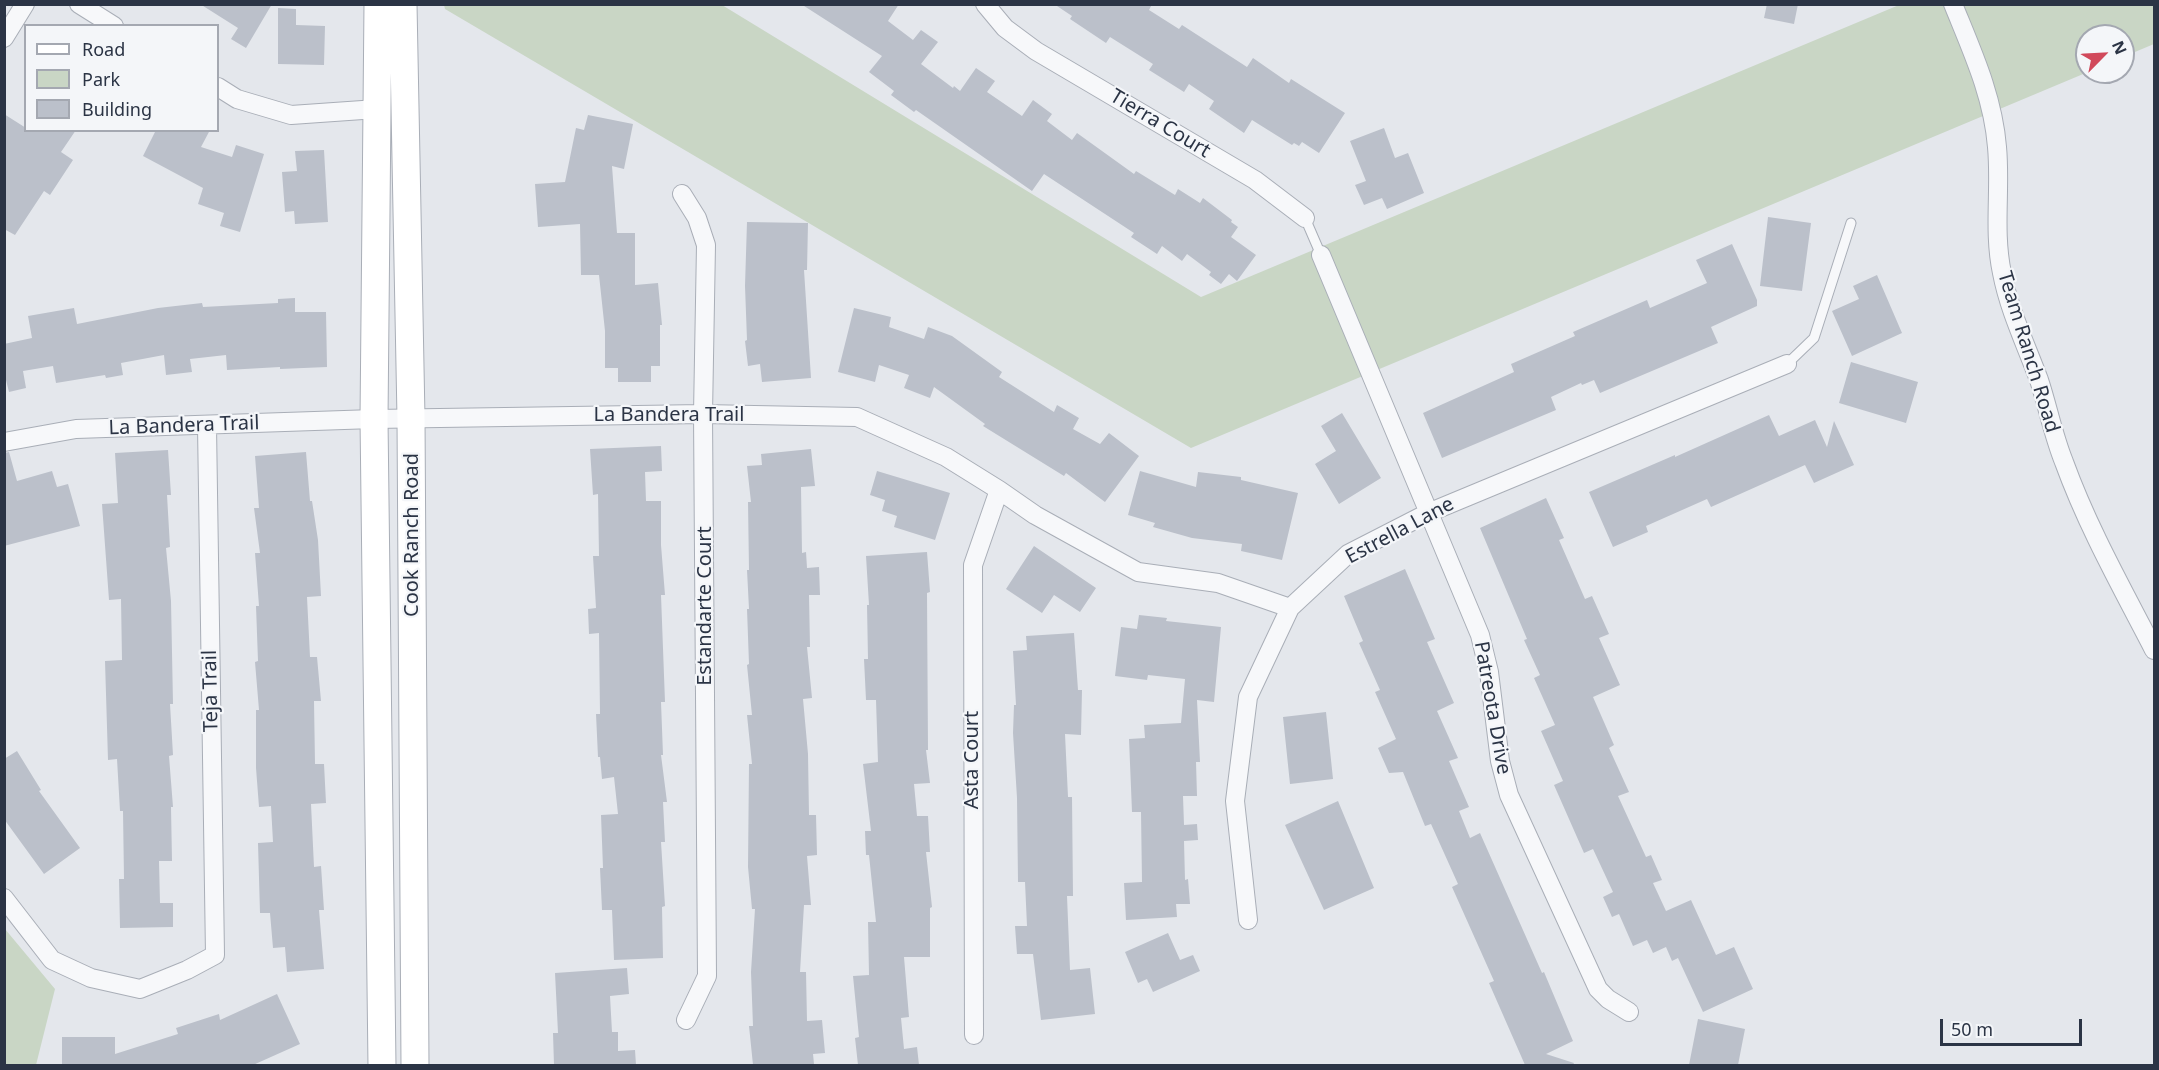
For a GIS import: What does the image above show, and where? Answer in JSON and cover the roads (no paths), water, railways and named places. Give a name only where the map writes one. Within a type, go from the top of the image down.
[{"type":"street","points":[[4,38],[25,4]]},
{"type":"street","points":[[79,4],[111,24]]},
{"type":"street","name":"Cook Ranch Road","points":[[378,4],[374,419],[382,1065]]},
{"type":"street","name":"Cook Ranch Road","points":[[403,4],[411,418],[415,1065]]},
{"type":"street","name":"Tierra Court","points":[[985,4],[1005,28],[1036,51],[1255,180],[1305,218]]},
{"type":"street","name":"Team Ranch Road","points":[[1953,4],[1988,94],[1997,145],[1996,231],[2002,274],[2011,306],[2041,386],[2058,448],[2081,506],[2154,650]]},
{"type":"street","points":[[219,88],[237,99],[291,114],[377,109]]},
{"type":"street","name":"Estandarte Court","points":[[682,194],[696,218],[706,245],[703,414],[707,976],[686,1020]]},
{"type":"street","name":"Patreota Drive","points":[[1321,255],[1473,616],[1485,652],[1500,761],[1515,813],[1598,989],[1608,999],[1629,1012]]},
{"type":"street","name":"Estrella Lane","points":[[1248,920],[1235,801],[1248,696],[1290,608],[1348,554],[1428,513],[1787,364]]},
{"type":"street","name":"La Bandera Trail","points":[[4,442],[76,429],[374,419],[703,414],[857,417],[946,457],[1035,515],[1138,572],[1218,583],[1290,608]]},
{"type":"street","name":"Teja Trail","points":[[4,898],[52,960],[91,978],[140,989],[187,970],[215,955],[207,426]]},
{"type":"street","name":"Asta Court","points":[[974,1035],[973,565],[999,490]]},
{"type":"lane","name":"Tierra Court","points":[[1305,218],[1321,255]]},
{"type":"lane","points":[[1787,364],[1814,338],[1851,223]]}]
